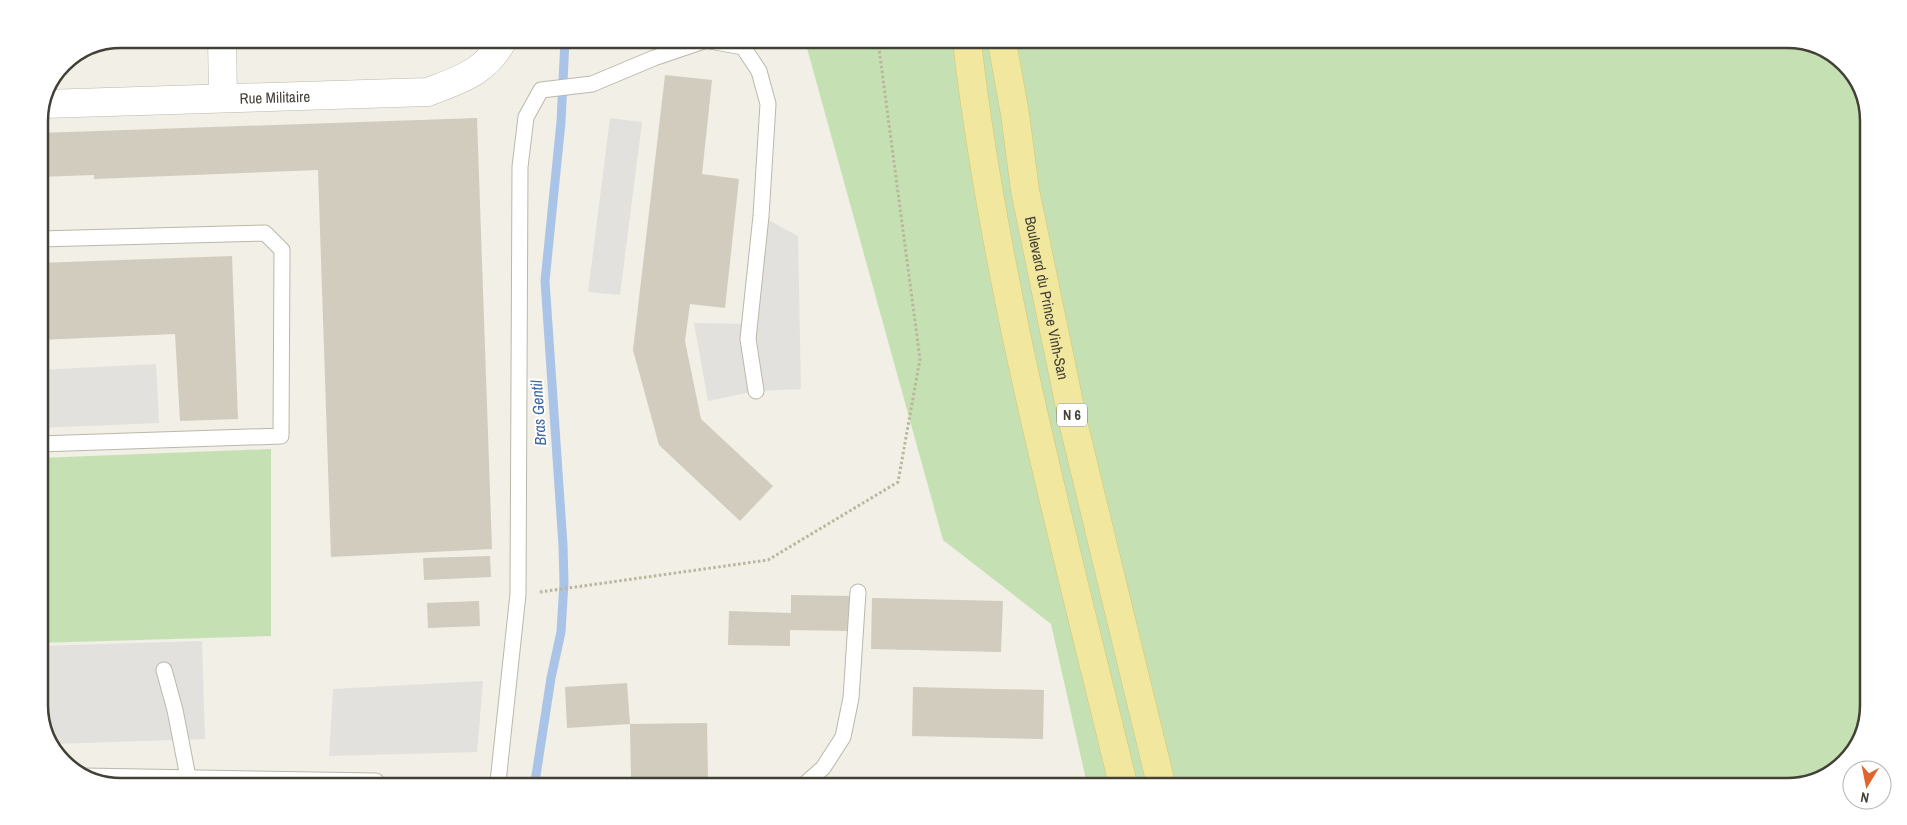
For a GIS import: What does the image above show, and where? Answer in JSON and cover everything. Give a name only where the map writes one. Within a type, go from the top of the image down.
[{"type":"main road","name":"N 6","points":[[968,48],[988,184],[1026,377],[1122,778]]},
{"type":"main road","name":"Boulevard du Prince Vinh-San","points":[[1003,48],[1015,114],[1025,190],[1073,422],[1160,778]]},
{"type":"street","points":[[222,48],[223,98]]},
{"type":"street","name":"Rue Militaire","points":[[50,104],[428,92],[470,76],[499,48]]},
{"type":"lane","points":[[498,778],[518,594],[520,166],[526,118],[542,90],[592,84],[683,48]]},
{"type":"lane","points":[[744,48],[759,71],[768,104],[761,216],[748,339],[756,391]]},
{"type":"lane","points":[[48,239],[265,233],[282,250],[282,260],[281,436],[48,444]]},
{"type":"lane","points":[[812,778],[824,768],[843,737],[852,698],[858,592]]},
{"type":"lane","points":[[164,670],[175,710],[188,777]]},
{"type":"lane","points":[[108,776],[235,778]]},
{"type":"path","points":[[552,591],[768,560],[898,482],[920,359],[879,48]]},
{"type":"green space","points":[[807,48],[1786,48],[1801,49],[1823,57],[1835,66],[1847,80],[1856,97],[1859,116],[1860,704],[1858,719],[1850,741],[1841,753],[1827,765],[1805,775],[1786,778],[1086,778],[1051,624],[943,540]]},
{"type":"green space","points":[[271,449],[271,636],[48,643],[48,458]]},
{"type":"shaded area","points":[[610,118],[642,122],[620,295],[588,292]]},
{"type":"shaded area","points":[[761,216],[798,236],[801,389],[756,391],[708,401],[694,323],[750,324]]},
{"type":"shaded area","points":[[156,364],[159,423],[48,428],[48,370]]},
{"type":"shaded area","points":[[202,641],[205,739],[59,744],[49,719],[48,646]]},
{"type":"shaded area","points":[[483,681],[477,752],[329,756],[333,689]]},
{"type":"building","points":[[665,75],[712,80],[702,174],[739,179],[725,308],[690,304],[685,341],[701,419],[773,486],[740,521],[659,445],[633,350]]},
{"type":"building","points":[[477,118],[492,549],[331,557],[318,170],[94,179],[94,175],[48,177],[48,133]]},
{"type":"building","points":[[232,256],[238,419],[180,421],[175,334],[48,340],[48,263]]},
{"type":"building","points":[[490,556],[491,577],[424,580],[423,558]]},
{"type":"building","points":[[791,595],[852,596],[851,631],[790,630],[790,646],[728,645],[729,611],[791,613]]},
{"type":"building","points":[[872,598],[1003,601],[1001,652],[871,649]]},
{"type":"building","points":[[479,601],[480,626],[428,628],[427,603]]},
{"type":"building","points":[[627,683],[630,724],[567,728],[565,687]]},
{"type":"building","points":[[913,687],[1044,690],[1043,739],[912,736]]},
{"type":"building","points":[[707,723],[708,777],[631,778],[630,724]]},
{"type":"waterway","name":"Bras Gentil","points":[[536,778],[551,678],[561,632],[564,583],[545,281],[561,122],[565,48]]}]
